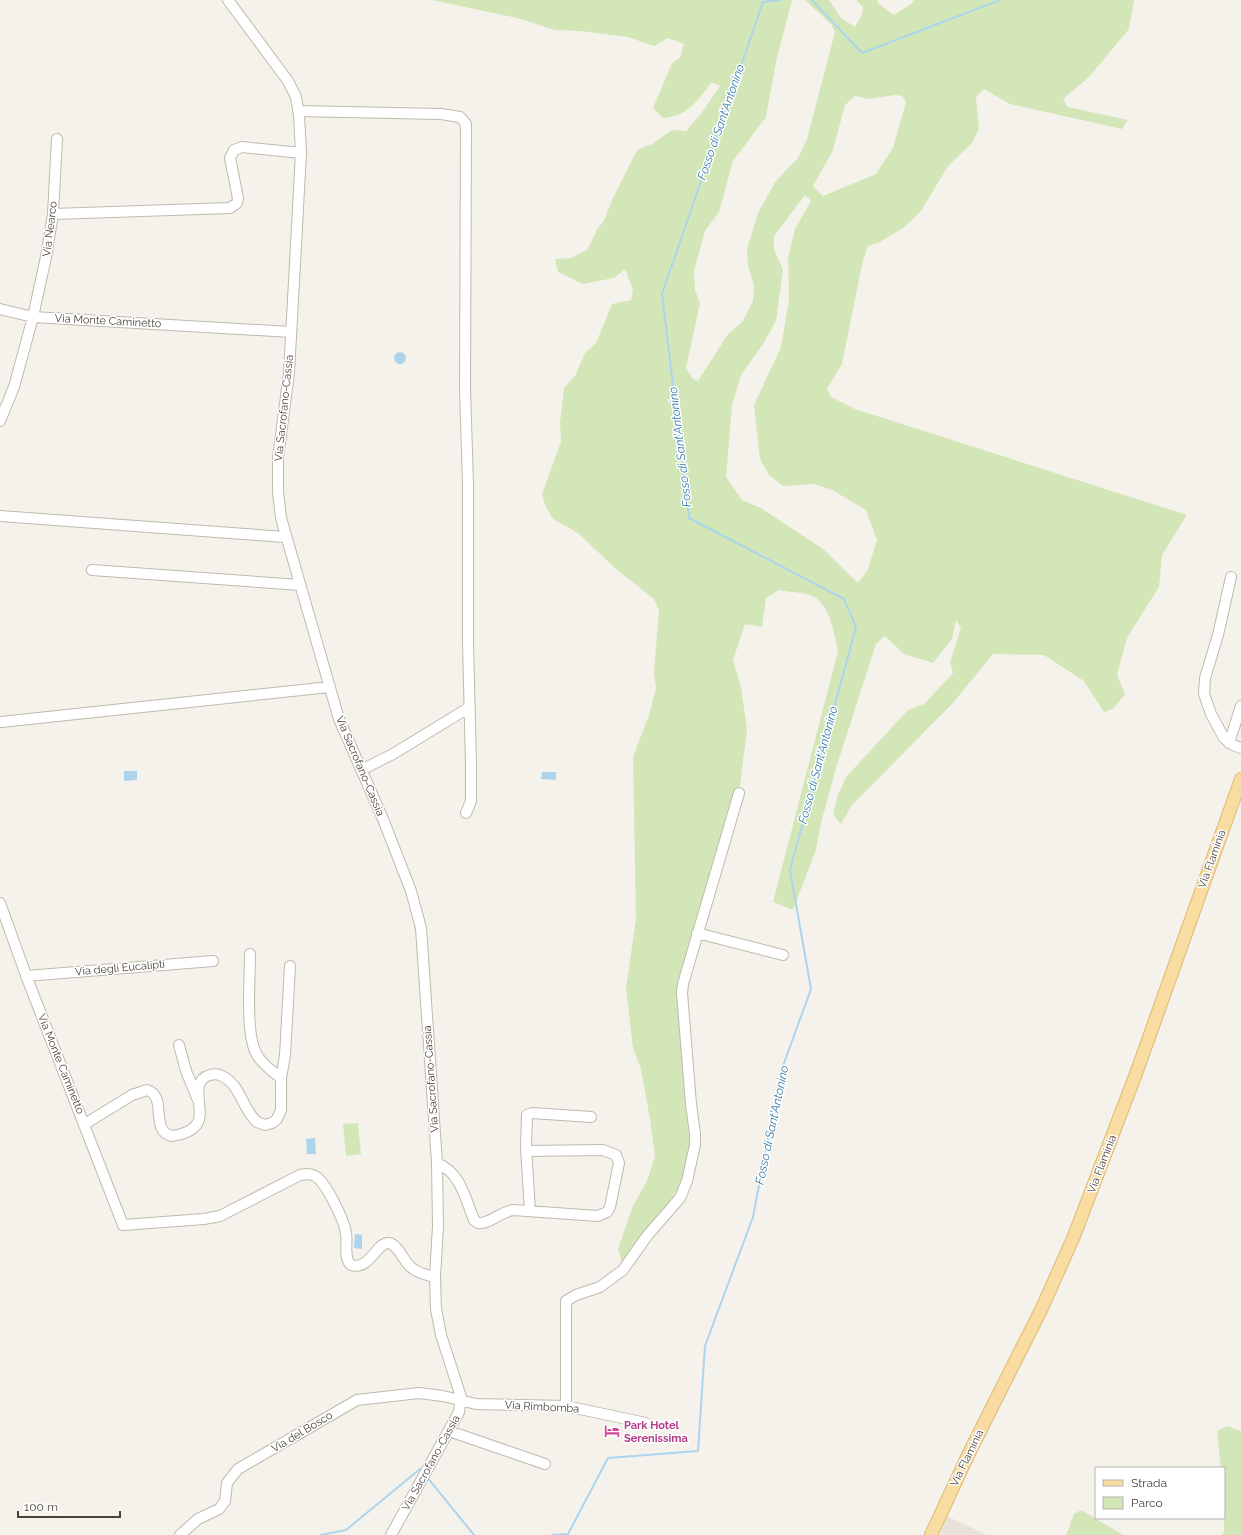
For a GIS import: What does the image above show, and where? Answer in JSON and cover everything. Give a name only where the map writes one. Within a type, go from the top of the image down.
[{"type":"main road","name":"Via Flaminia","points":[[931,1535],[967,1457],[1039,1314],[1074,1236],[1137,1071],[1241,779]]},
{"type":"street","name":"Via Sacrofano-Cassia","points":[[228,0],[288,81],[296,97],[298,111],[301,153],[291,332],[288,384],[278,458],[278,492],[285,537],[341,724],[383,820],[411,891],[421,928],[437,1163],[438,1226],[435,1277],[438,1321],[462,1400],[461,1408],[449,1431],[391,1535]]},
{"type":"street","points":[[298,111],[441,114],[460,117],[466,124],[465,390],[468,483],[471,801],[466,813]]},
{"type":"street","name":"Via Nearco","points":[[33,317],[46,257],[53,214],[57,139]]},
{"type":"street","points":[[53,214],[230,208],[237,202],[238,198],[230,158],[234,150],[242,147],[301,153]]},
{"type":"street","name":"Via Monte Caminetto","points":[[0,309],[33,317],[291,332]]},
{"type":"street","points":[[0,421],[14,387],[33,317]]},
{"type":"street","points":[[0,516],[285,537]]},
{"type":"street","points":[[92,570],[300,586]]},
{"type":"street","points":[[1231,577],[1204,688],[1210,714],[1224,738],[1229,743],[1241,748]]},
{"type":"street","points":[[1,722],[330,687]]},
{"type":"street","points":[[1229,743],[1241,706]]},
{"type":"street","points":[[361,770],[393,754],[470,707]]},
{"type":"street","points":[[566,1406],[566,1301],[576,1295],[600,1287],[623,1270],[647,1236],[680,1198],[687,1181],[696,1145],[691,1104],[682,993],[685,974],[739,793]]},
{"type":"street","name":"Via Monte Caminetto","points":[[0,903],[26,976],[85,1124],[123,1225],[204,1219],[220,1216],[300,1175],[308,1174],[315,1176],[322,1183],[344,1224],[347,1240],[346,1258],[351,1265],[364,1264],[384,1244],[390,1243],[412,1269],[419,1273],[435,1277]]},
{"type":"street","points":[[698,933],[783,955]]},
{"type":"street","points":[[250,954],[250,1029],[253,1047],[261,1061],[281,1078]]},
{"type":"street","name":"Via degli Eucalipti","points":[[26,976],[213,961]]},
{"type":"street","points":[[85,1124],[137,1093],[146,1090],[152,1092],[156,1100],[162,1130],[169,1136],[179,1135],[193,1128],[199,1122],[200,1115],[198,1100],[200,1084],[204,1078],[210,1075],[219,1075],[227,1080],[236,1089],[254,1120],[262,1124],[269,1124],[277,1119],[281,1110],[281,1078],[285,1055],[290,966]]},
{"type":"street","points":[[179,1045],[186,1071],[198,1100]]},
{"type":"street","points":[[530,1211],[526,1151],[526,1118],[529,1113],[590,1117]]},
{"type":"street","points":[[437,1163],[447,1167],[453,1173],[464,1191],[473,1216],[478,1223],[486,1223],[506,1211],[530,1211],[598,1216],[603,1214],[610,1207],[619,1163],[616,1155],[603,1150],[526,1151]]},
{"type":"street","name":"Via del Bosco","points":[[180,1535],[198,1519],[219,1509],[225,1501],[229,1480],[238,1470],[356,1400],[419,1393],[462,1400]]},
{"type":"street","name":"Via Rimbomba","points":[[462,1400],[476,1404],[566,1406],[646,1423]]},
{"type":"street","points":[[449,1431],[545,1464]]},
{"type":"shaded area","points":[[947,1516],[987,1535],[940,1535]]},
{"type":"green space","points":[[432,0],[792,0],[776,62],[766,117],[733,161],[719,212],[705,231],[694,271],[695,290],[700,303],[686,368],[693,379],[698,381],[728,334],[743,321],[753,301],[754,285],[748,266],[747,249],[758,213],[775,182],[798,158],[807,139],[835,32],[831,24],[805,0],[829,0],[841,18],[855,27],[862,15],[863,7],[856,0],[877,0],[880,5],[894,15],[911,4],[914,0],[1134,0],[1129,29],[1090,76],[1063,99],[1068,107],[1128,120],[1122,129],[1010,104],[984,89],[976,97],[979,129],[972,143],[948,166],[921,211],[903,228],[880,242],[868,246],[863,260],[842,364],[827,389],[831,397],[855,409],[1187,515],[1162,555],[1159,587],[1127,638],[1117,675],[1125,694],[1114,708],[1104,712],[1084,681],[1044,655],[993,654],[952,704],[852,805],[841,824],[833,814],[838,795],[846,777],[908,710],[924,704],[953,673],[950,662],[961,628],[956,620],[952,639],[933,663],[904,654],[885,636],[876,644],[836,768],[821,823],[816,850],[793,910],[773,902],[838,651],[833,627],[827,611],[817,599],[810,595],[779,590],[766,598],[762,627],[745,624],[733,660],[741,687],[747,729],[740,785],[679,977],[677,994],[693,1147],[685,1179],[623,1266],[618,1249],[633,1206],[647,1181],[655,1156],[641,1069],[633,1048],[626,988],[636,919],[633,757],[649,715],[656,688],[654,672],[659,610],[654,599],[615,568],[578,533],[553,519],[545,505],[542,494],[561,442],[560,423],[564,388],[575,376],[585,353],[596,343],[612,304],[631,300],[633,290],[625,269],[614,278],[583,284],[558,272],[555,259],[571,258],[588,249],[597,229],[604,221],[612,200],[637,150],[652,144],[672,130],[686,131],[701,114],[720,86],[712,82],[697,101],[685,111],[671,117],[663,118],[653,108],[672,63],[680,58],[684,44],[668,38],[654,46],[628,37],[580,31],[555,30],[517,18]],"holes":[[[895,95],[902,96],[906,102],[893,148],[876,174],[823,196],[813,186],[833,150],[845,105],[855,96],[869,99]],[[805,195],[811,201],[795,229],[788,258],[789,300],[781,347],[754,405],[760,459],[769,475],[783,486],[814,484],[832,490],[866,510],[877,540],[868,569],[858,583],[823,549],[761,508],[742,500],[726,477],[732,405],[741,375],[763,344],[776,321],[783,270],[774,249],[774,236]]]},
{"type":"green space","points":[[358,1123],[361,1154],[346,1156],[343,1124]]},
{"type":"green space","points":[[1227,1426],[1241,1431],[1241,1535],[1222,1535],[1224,1532],[1225,1519],[1225,1467],[1221,1467],[1217,1431]]},
{"type":"green space","points":[[1081,1510],[1123,1535],[1066,1535],[1074,1514]]},
{"type":"water","points":[[400,352],[404,354],[406,358],[404,362],[400,364],[396,362],[394,358],[396,354]]},
{"type":"water","points":[[124,771],[137,771],[137,780],[124,781]]},
{"type":"water","points":[[542,772],[556,772],[556,780],[541,779]]},
{"type":"water","points":[[315,1138],[316,1154],[307,1154],[306,1139]]},
{"type":"water","points":[[355,1234],[362,1235],[362,1249],[354,1248]]},
{"type":"waterway","name":"Fosso di Sant'Antonino","points":[[552,1535],[568,1534],[608,1458],[698,1451],[705,1346],[753,1217],[780,1074],[811,989],[790,870],[856,627],[844,599],[689,518],[662,294],[763,2],[780,0]]},
{"type":"waterway","name":"Fosso di Sant'Antonino","points":[[812,0],[862,53],[1000,0]]},
{"type":"waterway","name":"Fosso di Sant'Antonino","points":[[321,1535],[346,1530],[420,1469],[423,1472]]},
{"type":"waterway","name":"Fosso di Sant'Antonino","points":[[427,1477],[474,1535]]},
{"type":"place","name":"Park Hotel Serenissima","points":[[612,1431]]}]
